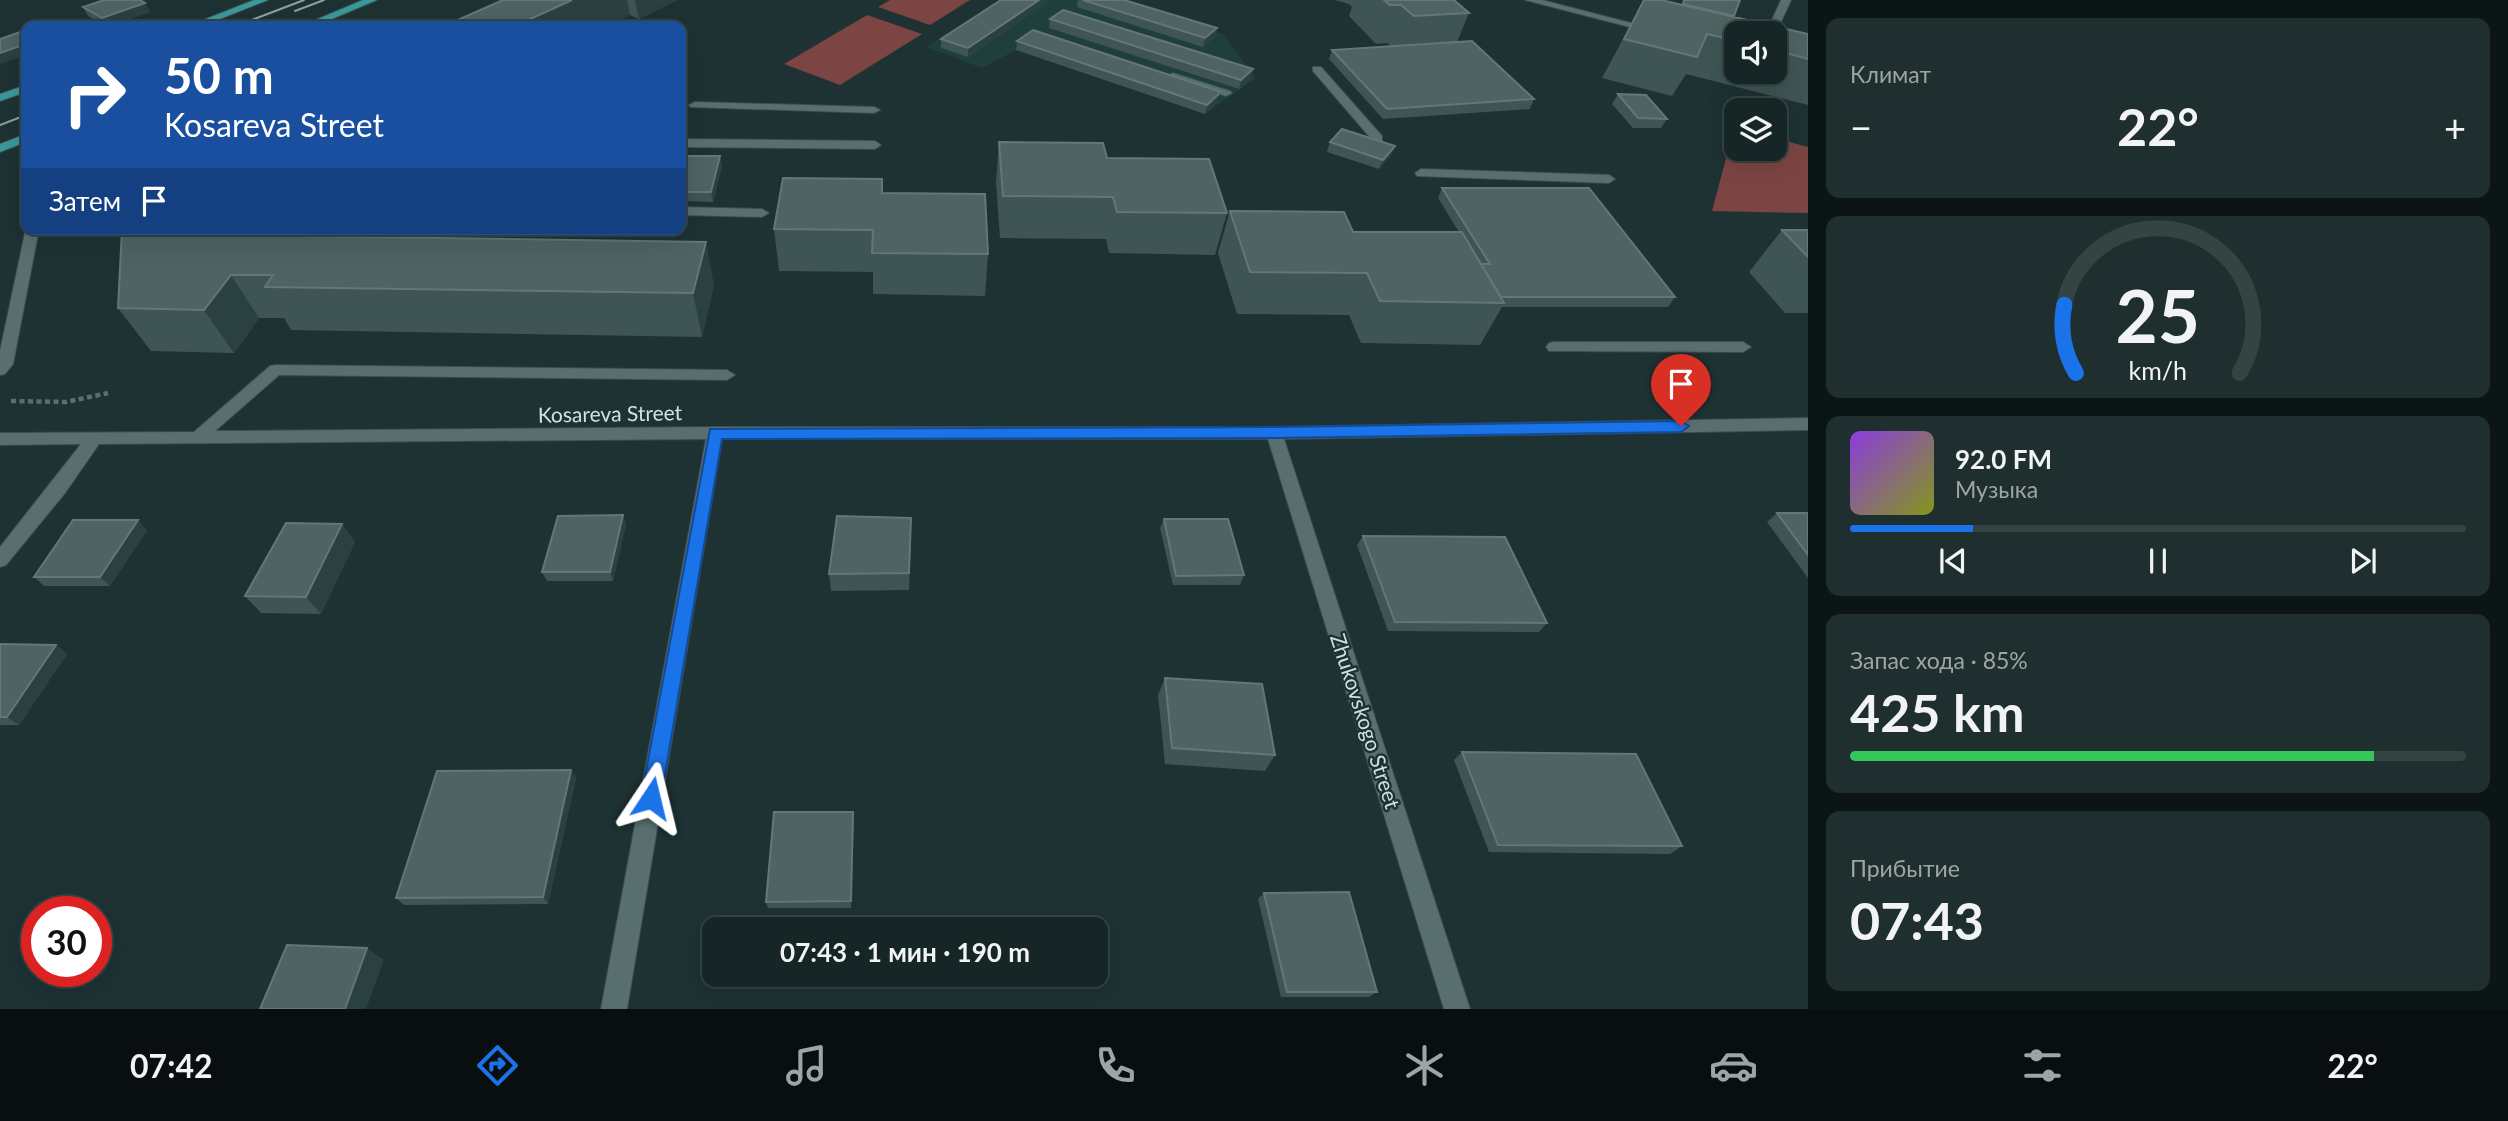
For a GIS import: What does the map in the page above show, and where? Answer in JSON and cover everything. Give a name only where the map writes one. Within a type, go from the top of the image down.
[{"type":"main road","points":[[207,21],[264,0]]},
{"type":"main road","points":[[319,21],[372,0]]},
{"type":"main road","points":[[0,98],[21,90]]},
{"type":"main road","points":[[0,149],[21,140]]},
{"type":"street","points":[[1530,0],[1659,32]]},
{"type":"street","points":[[1776,21],[1786,0]]},
{"type":"street","points":[[1317,69],[1378,139]]},
{"type":"street","points":[[1160,72],[1226,93]]},
{"type":"street","points":[[695,105],[874,110]]},
{"type":"street","points":[[686,143],[875,145]]},
{"type":"street","points":[[1421,173],[1609,180]]},
{"type":"street","points":[[686,211],[762,213]]},
{"type":"street","points":[[0,370],[5,364],[31,235]]},
{"type":"street","points":[[1554,347],[1743,347]]},
{"type":"street","points":[[196,439],[275,370],[727,375]]},
{"type":"street","name":"Kosareva Street","points":[[0,439],[715,433],[1274,433],[1807,425]]},
{"type":"street","points":[[614,1009],[715,433]]},
{"type":"street","name":"Zhukovskogo Street","points":[[1274,433],[1457,1009]]},
{"type":"street","points":[[0,560],[59,488],[94,439]]},
{"type":"path","points":[[0,403],[66,402],[108,393]]},
{"type":"shaded area","points":[[890,0],[970,0],[930,25],[878,7]]},
{"type":"shaded area","points":[[999,0],[1107,0],[1223,34],[1256,78],[1205,114],[1016,50],[982,68],[926,47]]},
{"type":"shaded area","points":[[867,15],[922,34],[840,85],[784,64]]},
{"type":"shaded area","points":[[1787,141],[1808,147],[1808,213],[1712,211],[1725,161],[1787,161]]},
{"type":"building","points":[[104,0],[140,0],[145,3],[102,18],[83,7]]},
{"type":"building","points":[[503,0],[572,0],[526,21],[455,21]]},
{"type":"building","points":[[1001,0],[1039,0],[968,48],[941,39]]},
{"type":"building","points":[[1083,0],[1124,0],[1217,28],[1205,38]]},
{"type":"building","points":[[1384,0],[1454,0],[1469,13],[1414,16],[1401,5],[1390,5]]},
{"type":"building","points":[[1644,0],[1661,0],[1752,21],[1724,21],[1724,38],[1707,34],[1697,57],[1624,39]]},
{"type":"building","points":[[1684,0],[1740,0],[1734,16],[1683,4]]},
{"type":"building","points":[[1063,10],[1253,69],[1241,80],[1050,19]]},
{"type":"building","points":[[1787,29],[1808,34],[1808,59],[1787,53]]},
{"type":"building","points":[[1033,30],[1221,92],[1207,105],[1017,41]]},
{"type":"building","points":[[21,32],[21,46],[0,53],[0,39]]},
{"type":"building","points":[[1472,41],[1534,99],[1387,109],[1332,50]]},
{"type":"building","points":[[1618,94],[1646,95],[1667,119],[1638,118]]},
{"type":"building","points":[[1342,129],[1395,146],[1383,160],[1330,142]]},
{"type":"building","points":[[999,142],[1103,143],[1107,158],[1209,159],[1227,213],[1117,212],[1113,197],[1003,196]]},
{"type":"building","points":[[686,156],[720,156],[711,192],[686,192]]},
{"type":"building","points":[[783,178],[882,179],[882,193],[985,194],[988,254],[872,253],[873,230],[774,229]]},
{"type":"building","points":[[1442,188],[1589,188],[1675,297],[1501,297],[1481,264],[1490,264]]},
{"type":"building","points":[[1230,211],[1344,212],[1353,232],[1462,232],[1504,303],[1380,301],[1367,273],[1250,272]]},
{"type":"building","points":[[1782,230],[1808,230],[1808,257]]},
{"type":"building","points":[[122,235],[302,235],[706,242],[693,293],[265,287],[273,275],[231,275],[204,310],[118,308]]},
{"type":"building","points":[[1777,513],[1808,513],[1808,555]]},
{"type":"building","points":[[623,515],[610,572],[542,572],[558,516]]},
{"type":"building","points":[[837,516],[911,518],[909,573],[829,574]]},
{"type":"building","points":[[1164,519],[1228,519],[1244,575],[1176,576]]},
{"type":"building","points":[[73,520],[138,520],[100,577],[34,577]]},
{"type":"building","points":[[286,523],[342,524],[306,597],[245,596]]},
{"type":"building","points":[[1363,536],[1505,537],[1547,623],[1395,622]]},
{"type":"building","points":[[0,644],[56,645],[7,717],[0,717]]},
{"type":"building","points":[[1165,678],[1262,684],[1275,755],[1172,748]]},
{"type":"building","points":[[1462,752],[1636,754],[1682,846],[1498,845]]},
{"type":"building","points":[[571,770],[543,897],[396,898],[437,771]]},
{"type":"building","points":[[774,812],[853,812],[851,901],[766,902]]},
{"type":"building","points":[[1349,892],[1377,992],[1287,992],[1264,893]]},
{"type":"building","points":[[287,945],[367,948],[345,1009],[260,1009]]},
{"type":"tram line","points":[[249,21],[304,0]]},
{"type":"tram line","points":[[295,11],[324,0]]},
{"type":"tram line","points":[[0,125],[21,117]]},
{"type":"route","points":[[651,798],[715,433],[1274,433],[1681,426]]}]
